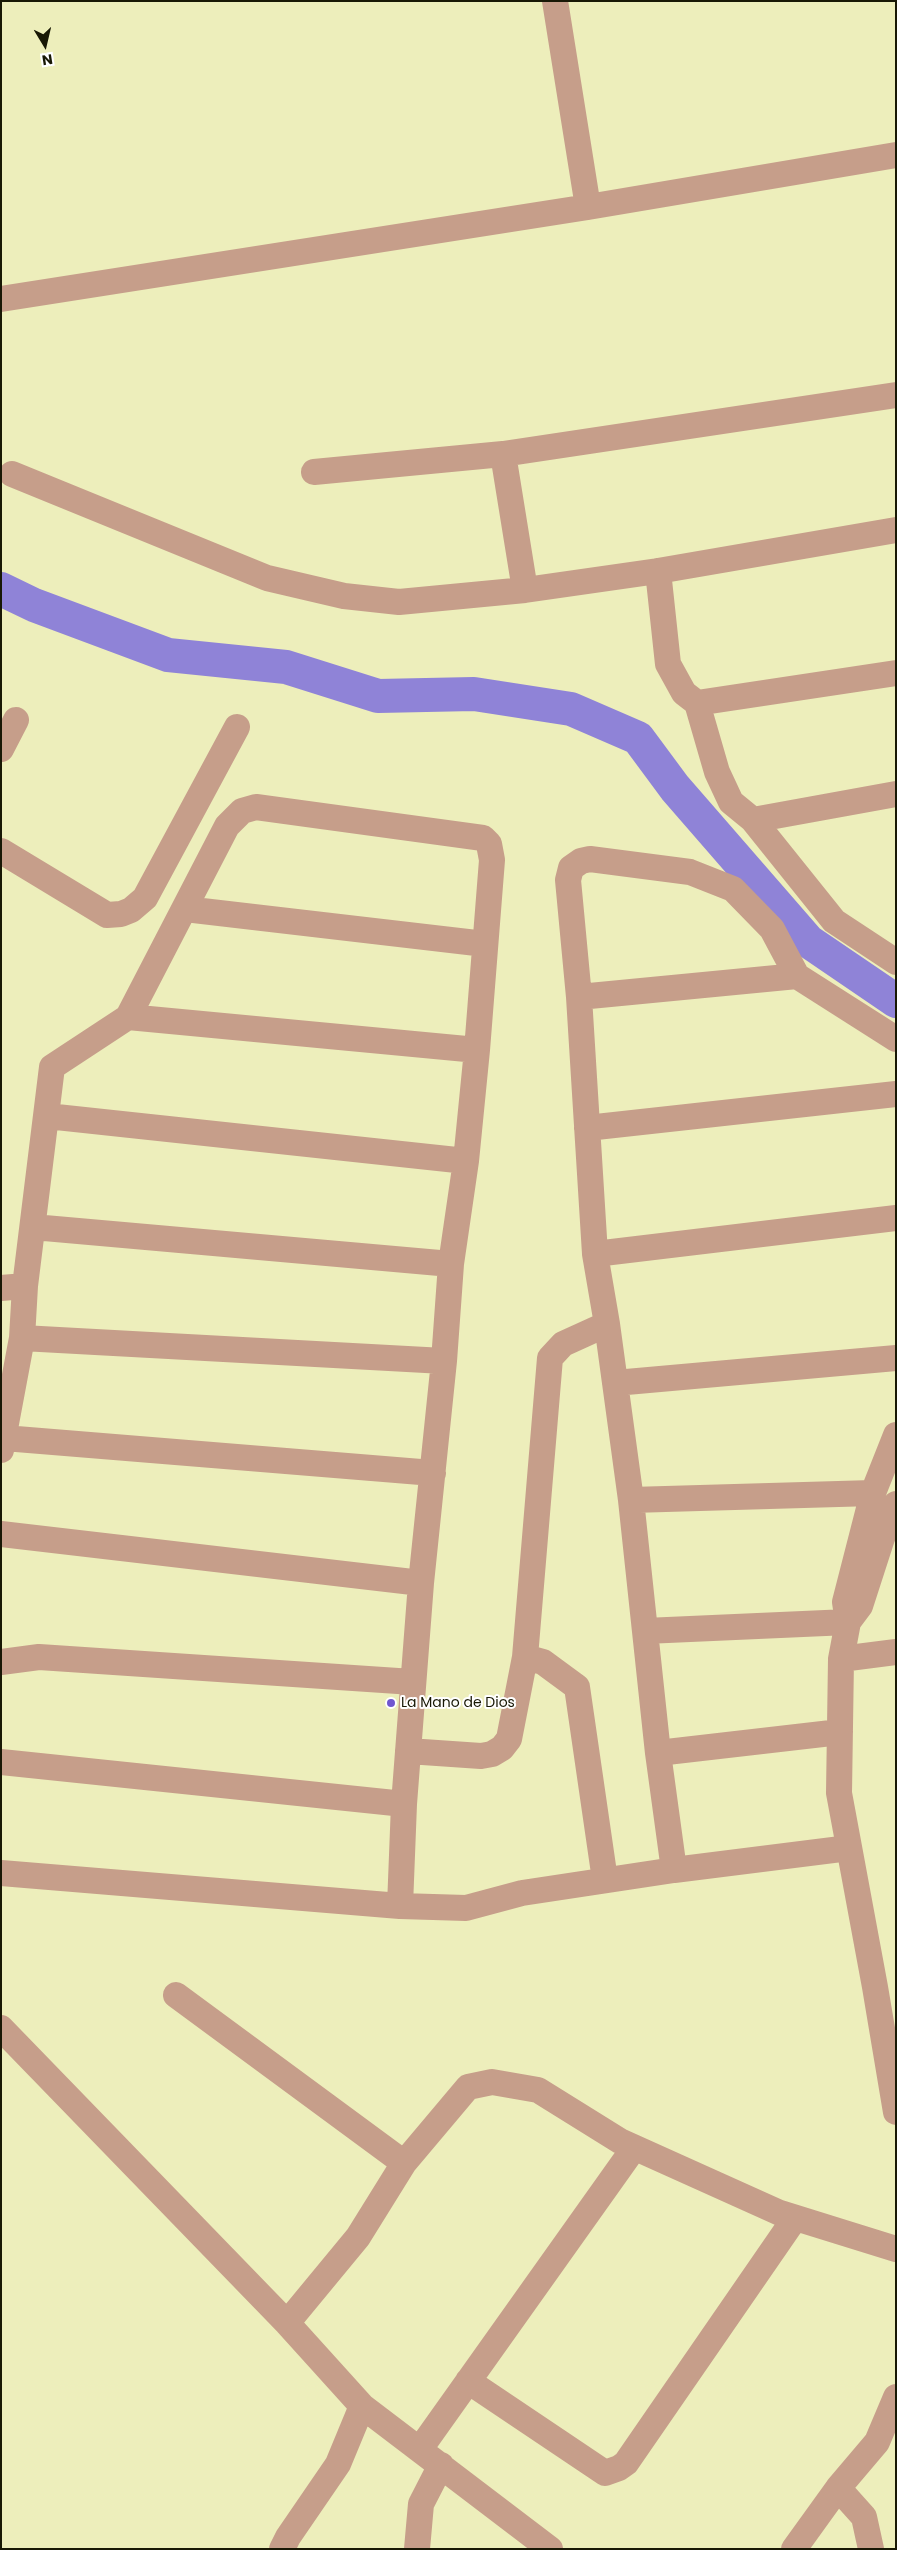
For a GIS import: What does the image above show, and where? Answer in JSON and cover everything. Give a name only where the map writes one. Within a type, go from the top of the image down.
[{"type":"street","points":[[555,1],[588,207]]},
{"type":"street","points":[[1,299],[588,207],[896,155]]},
{"type":"street","points":[[314,472],[503,454],[896,395]]},
{"type":"street","points":[[503,454],[525,590]]},
{"type":"street","points":[[12,474],[267,578],[344,596],[399,602],[525,590],[658,572],[896,530]]},
{"type":"street","points":[[658,572],[668,664],[684,693],[696,703],[718,772],[731,802],[752,820],[834,920],[896,962]]},
{"type":"street","points":[[696,703],[896,673]]},
{"type":"street","points":[[1,750],[16,720]]},
{"type":"street","points":[[1,852],[108,915],[121,914],[132,910],[145,898],[237,727]]},
{"type":"street","points":[[752,820],[896,794]]},
{"type":"street","points":[[400,1906],[404,1804],[421,1584],[433,1473],[444,1361],[451,1264],[466,1161],[477,1050],[492,852],[489,844],[483,838],[256,807],[242,811],[227,826],[128,1017],[52,1067],[49,1075],[47,1116],[33,1227],[13,1287],[22,1338],[6,1392],[2,1444],[433,1473]]},
{"type":"street","points":[[674,1870],[658,1753],[631,1500],[607,1324],[595,1254],[579,997],[568,880],[571,868],[581,861],[590,859],[690,872],[733,888],[772,929],[797,976],[896,1039]]},
{"type":"street","points":[[184,909],[485,944]]},
{"type":"street","points":[[579,997],[797,976]]},
{"type":"street","points":[[128,1017],[477,1050]]},
{"type":"street","points":[[587,1128],[896,1094]]},
{"type":"street","points":[[47,1116],[466,1161]]},
{"type":"street","points":[[595,1254],[896,1218]]},
{"type":"street","points":[[33,1227],[451,1264]]},
{"type":"street","points":[[408,1751],[481,1756],[492,1754],[502,1748],[509,1739],[525,1657],[550,1358],[564,1344],[607,1324]]},
{"type":"street","points":[[22,1338],[444,1361]]},
{"type":"street","points":[[615,1382],[896,1358]]},
{"type":"street","points":[[896,1435],[884,1498],[880,1535],[845,1602],[848,1622],[841,1659],[839,1793],[849,1848],[886,1985],[896,2112]]},
{"type":"street","points":[[631,1500],[884,1498]]},
{"type":"street","points":[[1,1534],[421,1584]]},
{"type":"street","points":[[645,1631],[848,1622]]},
{"type":"street","points":[[841,1659],[896,1652]]},
{"type":"street","points":[[1,1662],[39,1657],[413,1682]]},
{"type":"street","points":[[525,1657],[542,1662],[577,1687],[605,1880]]},
{"type":"street","points":[[658,1753],[840,1732]]},
{"type":"street","points":[[1,1762],[404,1804]]},
{"type":"street","points":[[1,1873],[400,1906],[466,1908],[522,1893],[674,1870],[849,1848]]},
{"type":"street","points":[[176,1995],[404,2163]]},
{"type":"street","points":[[1,2028],[287,2323],[362,2406],[550,2549]]},
{"type":"street","points":[[287,2323],[358,2237],[404,2163],[468,2087],[492,2082],[538,2090],[634,2148],[795,2218],[896,2249]]},
{"type":"street","points":[[420,2449],[634,2148]]},
{"type":"street","points":[[468,2381],[605,2473],[619,2468],[626,2463],[795,2218]]},
{"type":"street","points":[[794,2549],[838,2488],[886,2443],[896,2397]]},
{"type":"street","points":[[282,2549],[288,2536],[338,2464],[362,2406]]},
{"type":"street","points":[[417,2549],[421,2504],[441,2465]]},
{"type":"street","points":[[838,2488],[864,2517],[871,2549]]},
{"type":"waterway","points":[[1,589],[34,605],[168,655],[286,667],[378,696],[474,694],[571,709],[638,738],[675,788],[808,941],[896,1001]]},
{"type":"place","name":"La Mano de Dios","points":[[391,1703]]}]
